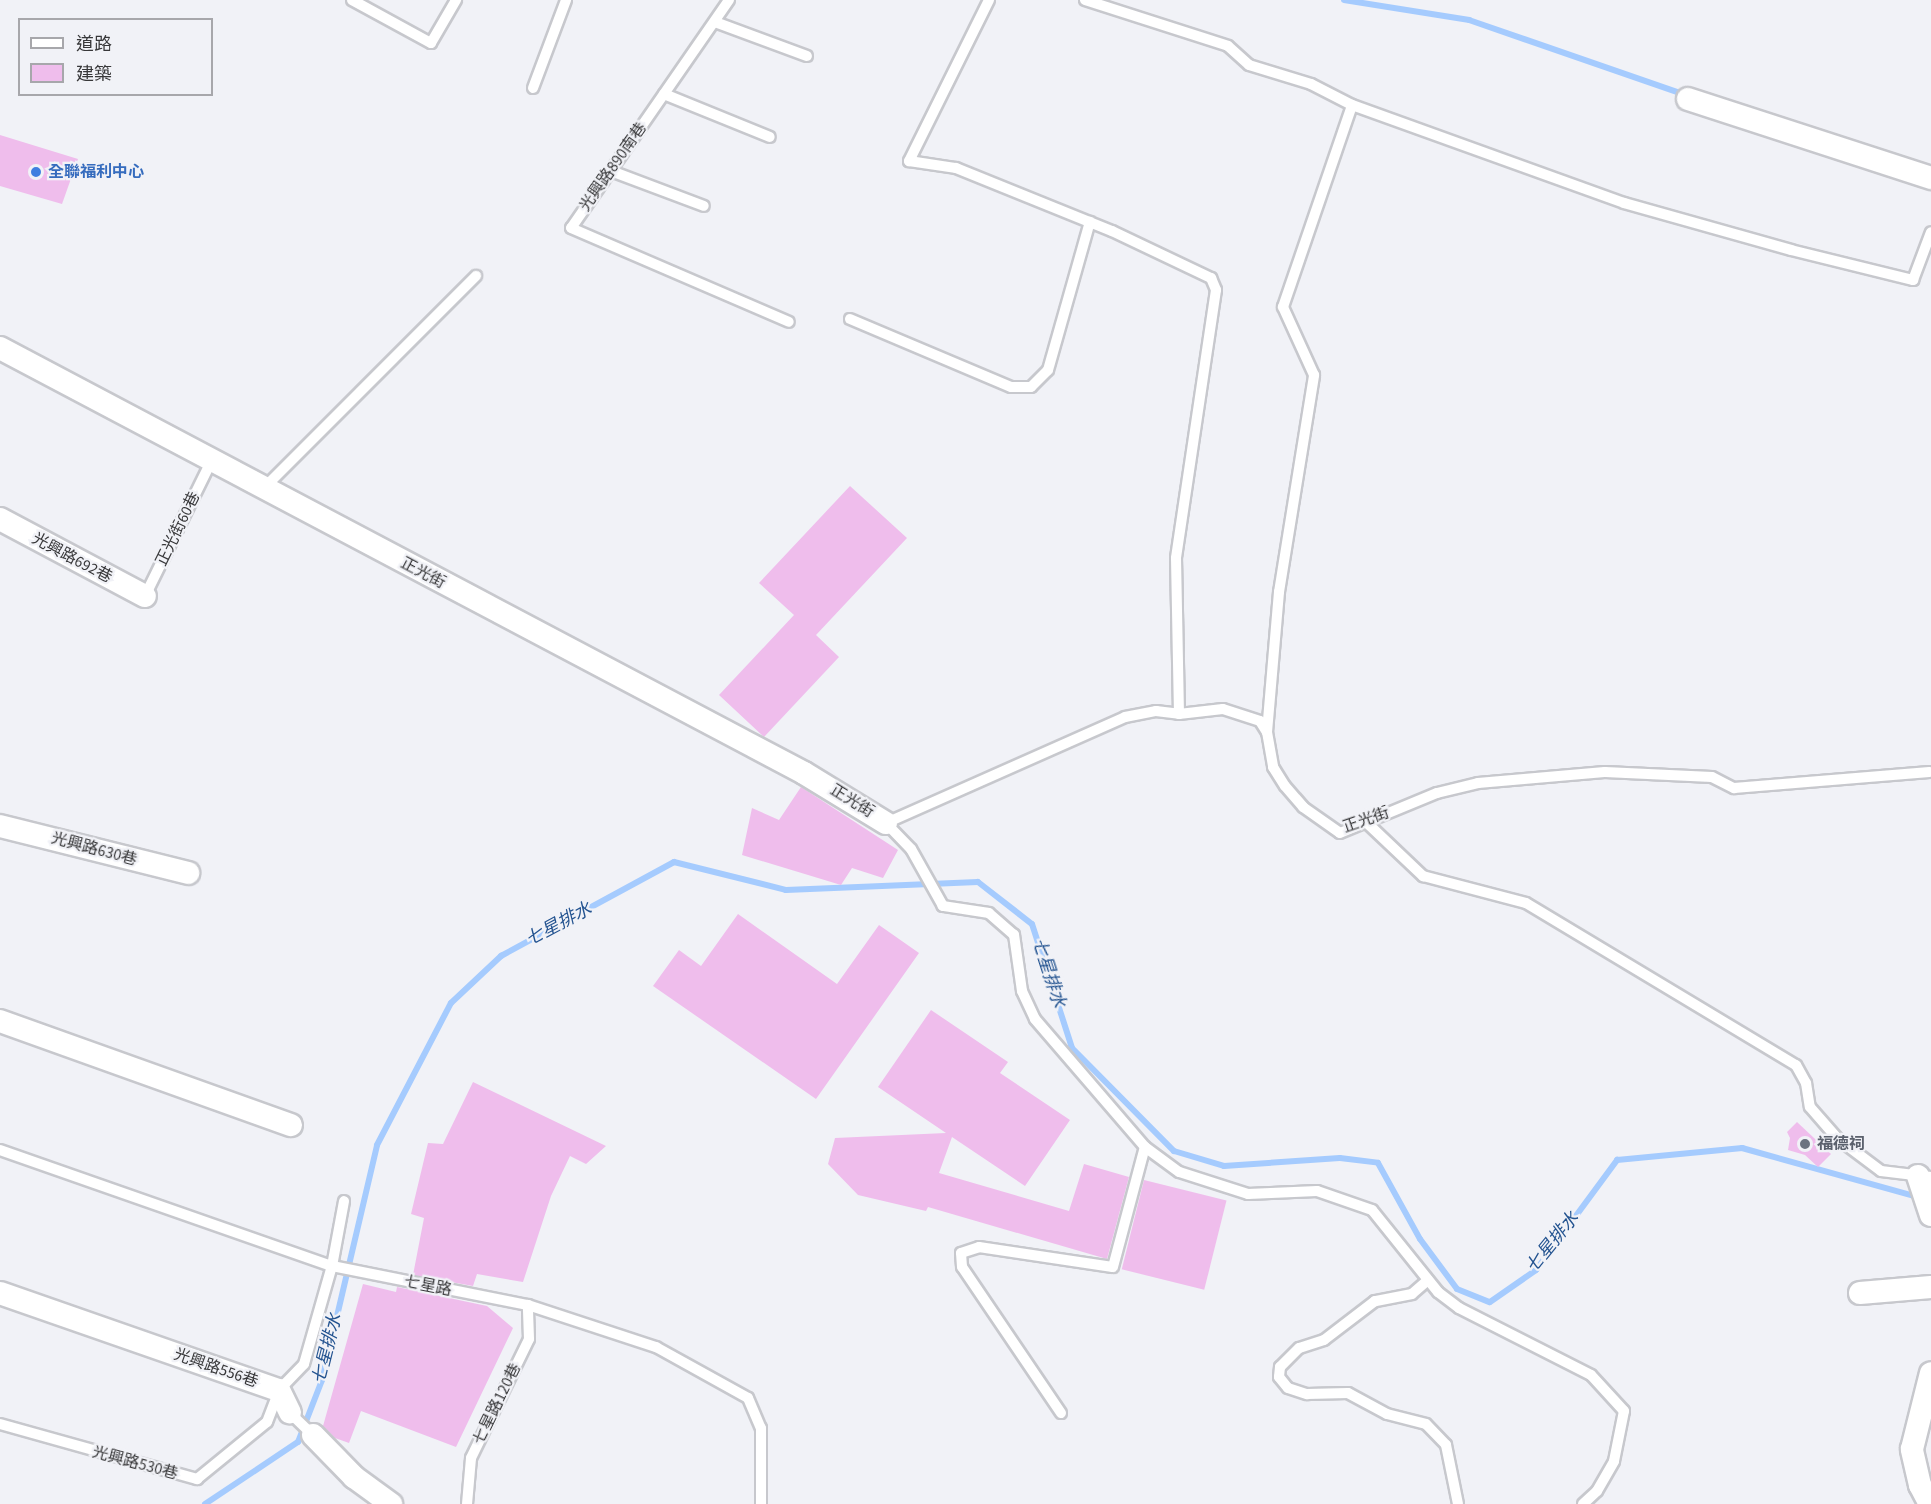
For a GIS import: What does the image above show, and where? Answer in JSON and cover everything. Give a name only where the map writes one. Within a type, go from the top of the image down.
[{"type":"street","points":[[1688,99],[1931,178]]},
{"type":"street","name":"正光街","points":[[0,348],[211,462],[804,773],[886,823]]},
{"type":"street","name":"光興路692巷","points":[[0,519],[145,596]]},
{"type":"street","name":"光興路630巷","points":[[0,826],[188,873]]},
{"type":"street","points":[[0,1022],[291,1125]]},
{"type":"street","points":[[1924,1176],[1931,1215]]},
{"type":"street","points":[[1860,1293],[1931,1287]]},
{"type":"street","name":"光興路556巷","points":[[0,1293],[279,1390],[290,1413]]},
{"type":"street","points":[[1930,1504],[1920,1485],[1912,1449],[1931,1373]]},
{"type":"street","name":"光興路556巷","points":[[314,1435],[354,1477],[391,1504]]},
{"type":"lane","points":[[352,0],[431,44],[456,0]]},
{"type":"lane","points":[[533,88],[566,0]]},
{"type":"lane","name":"光興路890南巷","points":[[729,0],[571,228],[789,322]]},
{"type":"lane","points":[[989,0],[909,161],[956,168],[1090,222],[1210,278],[1216,290],[1176,558],[1179,714]]},
{"type":"lane","points":[[1085,0],[1228,46],[1249,65],[1311,84],[1352,105],[1624,203],[1913,280],[1931,232]]},
{"type":"lane","points":[[715,21],[807,56]]},
{"type":"lane","points":[[664,94],[770,137]]},
{"type":"lane","points":[[1267,732],[1280,592],[1314,375],[1284,307],[1352,105]]},
{"type":"lane","points":[[611,171],[704,206]]},
{"type":"lane","points":[[850,319],[1011,387],[1031,387],[1048,370],[1090,222]]},
{"type":"lane","points":[[264,489],[476,276]]},
{"type":"lane","name":"正光街60巷","points":[[145,596],[211,462]]},
{"type":"lane","name":"正光街","points":[[886,823],[1125,717],[1156,711],[1179,714],[1223,709],[1260,721],[1267,732],[1273,767],[1303,807],[1340,833],[1437,793],[1478,783],[1605,772],[1712,777],[1734,788],[1929,772]]},
{"type":"lane","points":[[1366,822],[1423,876],[1526,903],[1796,1065],[1806,1083],[1810,1107],[1837,1138],[1881,1171],[1924,1176]]},
{"type":"lane","points":[[886,823],[911,849],[943,906],[989,913],[1014,935],[1022,991],[1035,1019],[1145,1148],[1179,1172],[1248,1194],[1317,1191],[1372,1210],[1428,1280],[1459,1308],[1591,1375],[1624,1411],[1614,1461],[1598,1491],[1583,1504]]},
{"type":"lane","points":[[1061,1413],[962,1267],[961,1253],[979,1247],[1113,1267],[1145,1148]]},
{"type":"lane","name":"七星路","points":[[0,1150],[333,1267],[528,1305],[656,1347],[748,1398],[761,1428],[760,1504]]},
{"type":"lane","name":"光興路530巷","points":[[0,1424],[197,1479],[267,1422],[279,1390],[304,1364],[333,1267],[344,1201]]},
{"type":"lane","points":[[1428,1280],[1412,1294],[1375,1300],[1324,1340],[1299,1348],[1280,1367],[1279,1377],[1288,1388],[1307,1394],[1348,1393],[1387,1414],[1426,1424],[1446,1445],[1458,1504]]},
{"type":"lane","name":"七星路120巷","points":[[467,1504],[471,1458],[529,1339],[528,1305]]},
{"type":"lane","name":"光興路556巷","points":[[290,1413],[314,1435]]},
{"type":"building","name":"全聯福利中心","points":[[0,135],[78,159],[62,204],[0,186]]},
{"type":"building","points":[[850,486],[907,538],[816,635],[839,657],[764,737],[719,695],[794,615],[759,583]]},
{"type":"building","points":[[801,787],[898,850],[883,878],[852,868],[841,885],[742,855],[752,808],[779,820]]},
{"type":"building","points":[[738,914],[837,984],[879,925],[919,953],[816,1099],[653,986],[679,950],[701,966]]},
{"type":"building","points":[[931,1010],[1008,1062],[1000,1073],[1070,1120],[1025,1186],[952,1137],[939,1173],[1069,1211],[1084,1164],[1129,1177],[1107,1259],[928,1207],[926,1211],[858,1195],[828,1164],[835,1138],[946,1133],[878,1087]]},
{"type":"building","points":[[473,1082],[606,1146],[586,1164],[570,1156],[551,1196],[523,1282],[477,1274],[473,1286],[413,1275],[424,1218],[411,1214],[428,1143],[443,1144]]},
{"type":"building","name":"福德祠","points":[[1797,1122],[1831,1154],[1818,1167],[1805,1155],[1788,1150],[1790,1138],[1787,1132]]},
{"type":"building","points":[[1144,1180],[1226,1201],[1204,1290],[1122,1269]]},
{"type":"building","points":[[363,1284],[396,1292],[397,1287],[487,1306],[513,1328],[456,1447],[361,1411],[349,1443],[335,1438],[323,1426]]},
{"type":"waterway","points":[[1344,0],[1469,20],[1685,95]]},
{"type":"waterway","name":"七星排水","points":[[205,1504],[298,1442],[322,1380],[377,1145],[451,1003],[501,956],[674,862],[786,890],[978,882],[1032,924],[1072,1048],[1174,1151],[1224,1166],[1340,1158],[1378,1163],[1420,1239],[1457,1289],[1490,1302],[1536,1270],[1617,1160],[1742,1148],[1918,1197]]},
{"type":"place","name":"全聯福利中心","points":[[36,172]]},
{"type":"place","name":"福德祠","points":[[1805,1144]]}]
